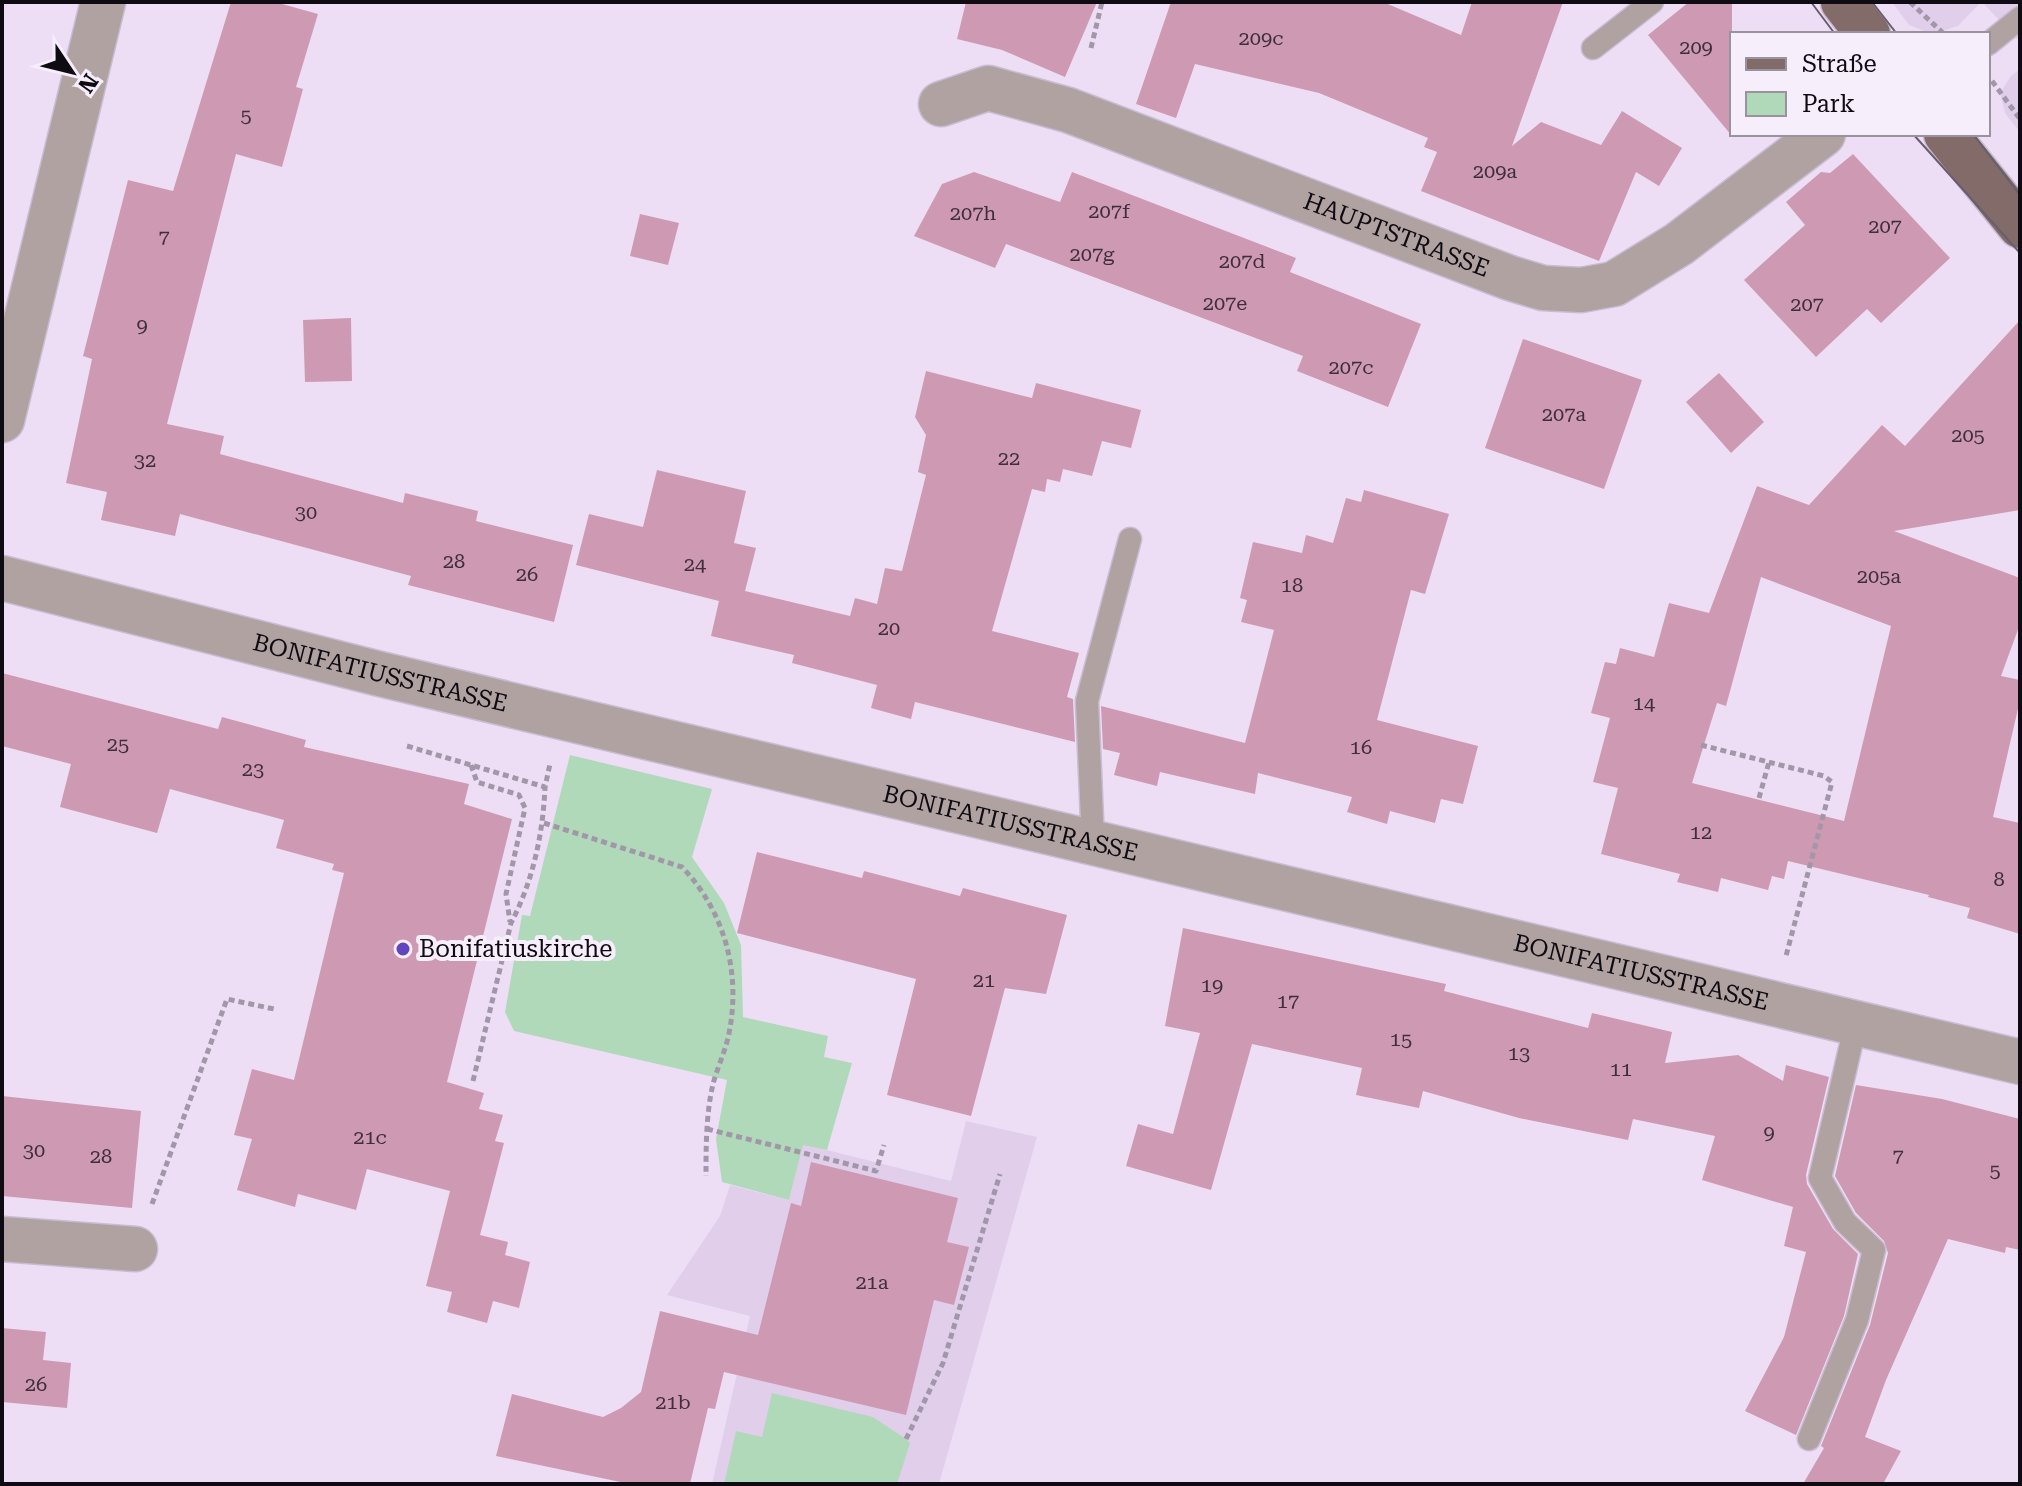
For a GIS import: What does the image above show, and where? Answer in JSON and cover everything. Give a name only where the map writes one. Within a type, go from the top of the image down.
[{"type":"main road","points":[[1843,2],[1866,32]]},
{"type":"main road","points":[[1948,136],[2020,226]]},
{"type":"street","points":[[2,420],[103,2]]},
{"type":"street","name":"HAUPTSTRASSE","points":[[941,104],[988,88],[1068,110],[1510,278],[1543,288],[1581,290],[1614,284],[1648,267],[1820,136]]},
{"type":"street","name":"BONIFATIUSSTRASSE","points":[[2,578],[380,674],[2020,1062]]},
{"type":"street","points":[[2,1239],[135,1249]]},
{"type":"lane","points":[[1593,48],[1652,2]]},
{"type":"lane","points":[[1990,42],[2020,18]]},
{"type":"lane","points":[[1093,843],[1087,701],[1130,539]]},
{"type":"lane","points":[[1809,1439],[1857,1320],[1874,1250],[1845,1222],[1820,1178],[1856,1023]]},
{"type":"path","points":[[1091,48],[1102,2]]},
{"type":"path","points":[[1910,2],[1942,32]]},
{"type":"path","points":[[1990,79],[2020,119]]},
{"type":"path","points":[[1701,745],[1824,776],[1832,782],[1774,1004]]},
{"type":"path","points":[[407,746],[545,787]]},
{"type":"path","points":[[1759,798],[1769,762]]},
{"type":"path","points":[[471,765],[477,782],[519,795],[525,808],[506,894],[511,923]]},
{"type":"path","points":[[473,1081],[511,923],[523,899],[544,823],[548,774]]},
{"type":"path","points":[[544,823],[682,867],[698,884],[716,914],[726,939],[733,1007],[713,1084],[707,1129],[706,1176]]},
{"type":"path","points":[[135,1249],[227,999],[274,1009]]},
{"type":"path","points":[[707,1129],[876,1171],[884,1145]]},
{"type":"path","points":[[906,1439],[943,1363],[1000,1174]]},
{"type":"shaded area","points":[[1892,2],[1981,2],[1958,26],[1927,32],[1909,25]]},
{"type":"shaded area","points":[[1982,2],[2020,2],[2020,42]]},
{"type":"shaded area","points":[[2020,69],[2020,132],[2005,113],[2000,93],[2011,76]]},
{"type":"shaded area","points":[[966,1121],[1037,1137],[939,1484],[712,1484],[750,1316],[667,1295],[720,1216],[730,1185],[789,1200],[803,1144],[951,1181]]},
{"type":"green space","points":[[570,755],[712,789],[692,857],[724,903],[741,945],[743,1017],[828,1036],[824,1057],[852,1063],[827,1150],[803,1145],[789,1200],[722,1182],[716,1139],[727,1080],[514,1031],[505,1012],[522,915],[530,916]]},
{"type":"green space","points":[[772,1393],[873,1417],[906,1439],[910,1443],[897,1484],[724,1484],[736,1431],[762,1437]]},
{"type":"building","points":[[231,2],[275,2],[318,14],[296,87],[303,89],[282,167],[236,154],[167,424],[224,436],[220,454],[403,503],[405,493],[478,511],[476,521],[573,545],[554,622],[408,585],[411,576],[180,514],[175,536],[101,520],[107,492],[66,483],[92,359],[83,356],[128,180],[173,191]]},
{"type":"building","points":[[966,2],[1097,2],[1065,77],[1002,50],[957,39]]},
{"type":"building","points":[[1171,2],[1383,2],[1461,35],[1472,2],[1563,2],[1512,146],[1541,122],[1601,145],[1622,111],[1682,148],[1659,186],[1636,172],[1599,261],[1421,191],[1437,152],[1424,147],[1428,138],[1319,93],[1195,64],[1176,118],[1136,104]]},
{"type":"building","points":[[1689,2],[1732,2],[1730,134],[1648,35]]},
{"type":"building","points":[[1853,154],[1950,258],[1881,323],[1867,309],[1816,357],[1744,280],[1805,225],[1786,202],[1821,172],[1830,173]]},
{"type":"building","points":[[974,172],[1060,202],[1072,172],[1296,258],[1290,272],[1421,324],[1388,407],[1297,371],[1303,356],[1006,244],[995,268],[914,236],[942,184]]},
{"type":"building","points":[[640,214],[679,223],[668,265],[630,256]]},
{"type":"building","points":[[351,318],[352,381],[305,382],[303,320]]},
{"type":"building","points":[[2020,320],[2020,510],[1894,531],[2020,578],[2020,624],[2001,676],[2020,680],[2020,700],[1993,817],[2020,823],[2020,934],[1967,918],[1970,908],[1929,895],[1788,861],[1784,879],[1772,876],[1768,890],[1721,878],[1718,892],[1677,882],[1680,874],[1601,854],[1618,788],[1593,782],[1610,718],[1591,713],[1605,662],[1616,664],[1620,648],[1654,657],[1669,603],[1709,613],[1757,486],[1809,505],[1882,425],[1905,446]],"holes":[[[1761,577],[1891,626],[1844,821],[1692,783],[1717,703],[1726,706]]]},
{"type":"building","points":[[1523,339],[1642,380],[1604,489],[1485,448]]},
{"type":"building","points":[[926,371],[1032,398],[1036,383],[1141,410],[1131,448],[1102,441],[1092,476],[1063,469],[1060,482],[1047,479],[1045,492],[1032,489],[992,631],[1079,653],[1067,697],[1073,699],[1075,742],[915,702],[911,719],[871,708],[877,685],[792,663],[794,655],[711,636],[719,601],[576,565],[589,514],[643,527],[657,470],[746,491],[734,543],[756,548],[745,591],[850,616],[855,598],[877,604],[885,568],[902,571],[926,475],[918,472],[926,435],[915,417]]},
{"type":"building","points":[[1719,373],[1764,422],[1731,453],[1686,402]]},
{"type":"building","points":[[1364,490],[1449,514],[1425,594],[1411,590],[1377,720],[1478,746],[1463,804],[1441,799],[1435,823],[1390,811],[1387,824],[1347,812],[1352,797],[1258,773],[1255,794],[1160,772],[1157,786],[1114,775],[1120,753],[1103,749],[1101,706],[1245,743],[1274,630],[1241,622],[1247,600],[1240,598],[1253,542],[1302,553],[1306,535],[1333,543],[1346,498],[1361,502]]},
{"type":"building","points":[[2,673],[218,729],[222,717],[306,740],[304,747],[469,784],[464,804],[512,819],[447,1082],[484,1093],[479,1109],[503,1115],[495,1141],[504,1143],[480,1235],[508,1242],[505,1255],[530,1262],[519,1308],[493,1301],[487,1323],[447,1312],[452,1292],[426,1286],[450,1191],[367,1169],[356,1210],[298,1194],[295,1207],[237,1190],[252,1139],[234,1135],[252,1069],[294,1080],[344,873],[332,870],[334,864],[276,848],[284,820],[170,789],[157,833],[60,807],[71,764],[2,746]]},
{"type":"building","points":[[757,852],[862,878],[864,871],[960,896],[963,888],[1067,915],[1046,994],[1005,988],[971,1116],[887,1095],[916,979],[737,933]]},
{"type":"building","points":[[1183,928],[1446,984],[1444,991],[1588,1028],[1592,1013],[1672,1032],[1665,1063],[1738,1055],[1783,1081],[1786,1065],[1829,1077],[1806,1175],[1807,1184],[1833,1229],[1858,1254],[1844,1316],[1796,1435],[1745,1411],[1784,1337],[1806,1252],[1784,1246],[1793,1207],[1702,1180],[1715,1136],[1633,1119],[1628,1140],[1519,1118],[1423,1091],[1419,1108],[1356,1095],[1362,1068],[1252,1044],[1211,1190],[1126,1166],[1138,1124],[1173,1134],[1200,1033],[1165,1026]]},
{"type":"building","points":[[1856,1085],[1942,1099],[2020,1119],[2020,1250],[2006,1247],[2005,1253],[1948,1239],[1886,1380],[1865,1437],[1901,1451],[1883,1484],[1803,1484],[1824,1448],[1821,1446],[1870,1325],[1888,1253],[1884,1241],[1856,1213],[1835,1176]]},
{"type":"building","points":[[2,1096],[141,1111],[132,1208],[2,1196]]},
{"type":"building","points":[[811,1162],[958,1198],[947,1242],[969,1247],[954,1305],[934,1300],[906,1415],[724,1372],[715,1409],[708,1408],[690,1484],[630,1484],[496,1456],[512,1394],[603,1417],[641,1392],[660,1311],[758,1335],[791,1203],[801,1206]]},
{"type":"building","points":[[2,1328],[46,1332],[43,1360],[71,1363],[67,1408],[2,1402]]},
{"type":"tram line","points":[[1811,2],[1834,32]]},
{"type":"tram line","points":[[1872,2],[1895,32]]},
{"type":"tram line","points":[[1915,136],[2020,253]]},
{"type":"tram line","points":[[1975,136],[2020,195]]},
{"type":"place","name":"Bonifatiuskirche","points":[[403,949]]}]
